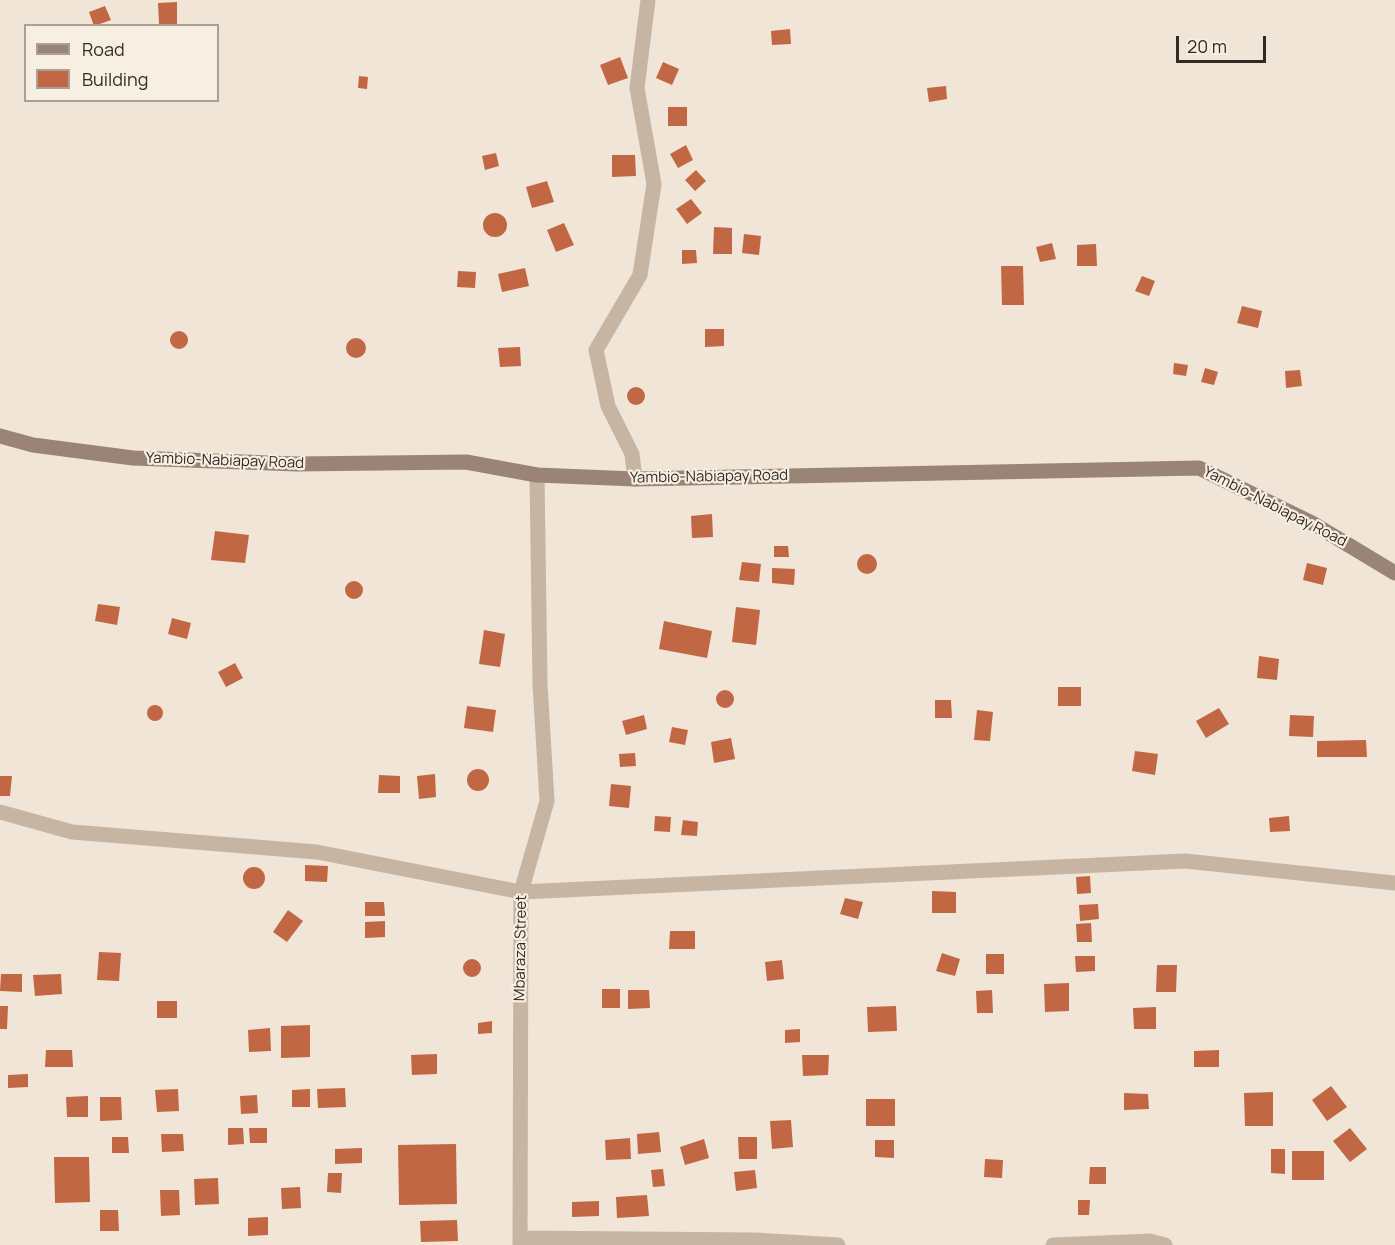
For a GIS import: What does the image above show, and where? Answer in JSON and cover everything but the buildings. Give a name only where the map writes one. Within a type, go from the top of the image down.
[{"type":"main road","name":"Yambio-Nabiapay Road","points":[[0,436],[33,446],[133,458],[297,464],[466,462],[537,475],[635,479],[1199,468],[1312,523],[1395,573]]},
{"type":"street","points":[[635,479],[632,454],[608,406],[597,350],[640,275],[654,184],[637,88],[649,0]]},
{"type":"street","name":"Mbaraza Street","points":[[520,1241],[521,892],[547,801],[540,684],[537,475]]},
{"type":"street","points":[[0,812],[72,832],[317,852],[521,892],[1185,861],[1395,883]]},
{"type":"street","points":[[520,1241],[744,1240],[838,1245]]},
{"type":"street","points":[[1053,1245],[1150,1241],[1165,1245]]}]
